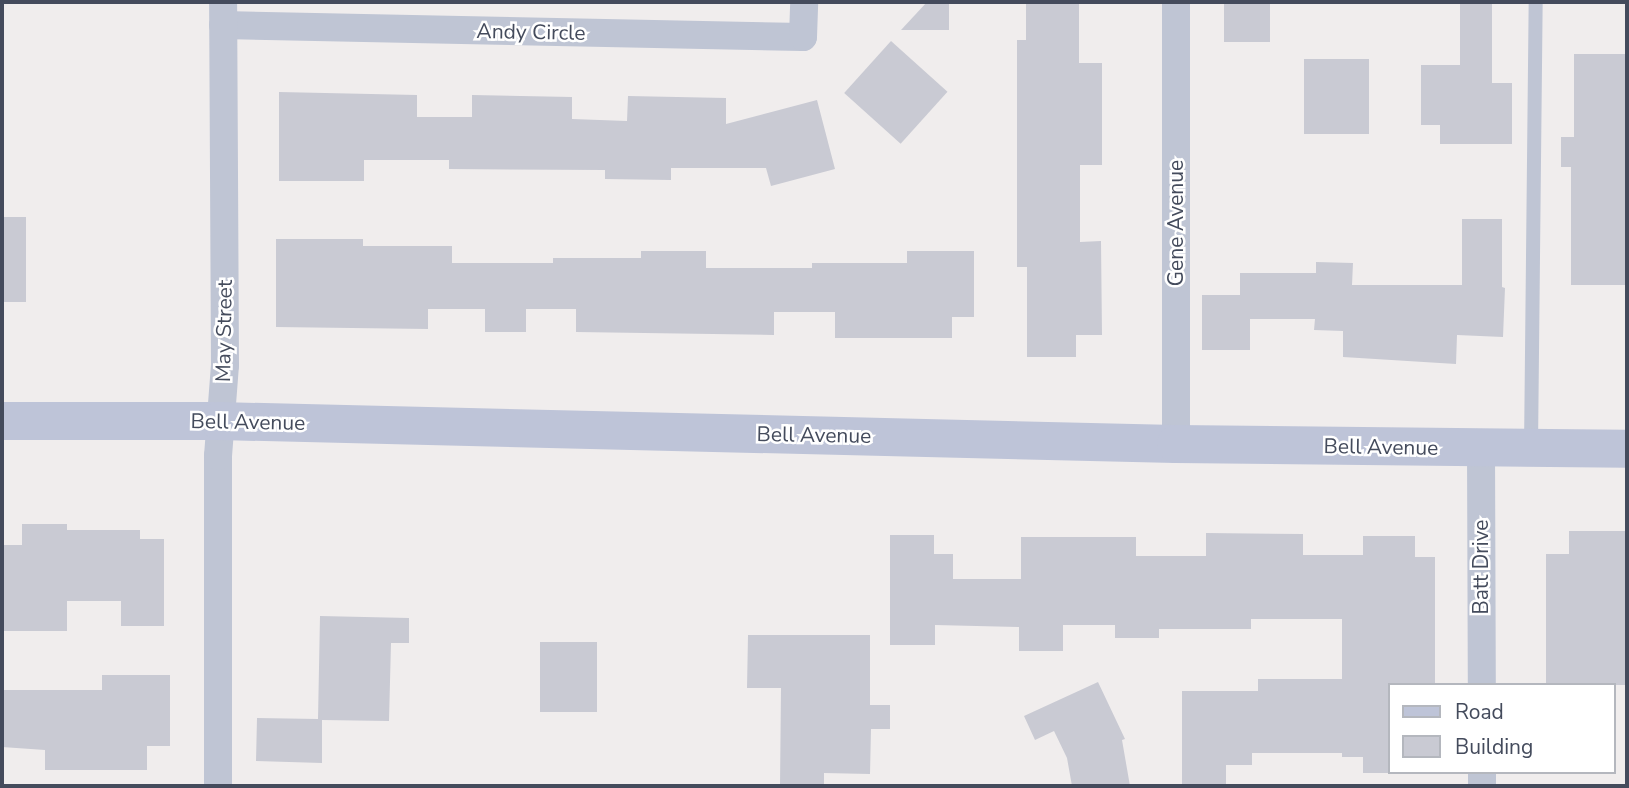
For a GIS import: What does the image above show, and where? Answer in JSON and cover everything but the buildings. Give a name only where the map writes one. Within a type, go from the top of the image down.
[{"type":"main road","name":"Bell Avenue","points":[[2,421],[219,421],[1176,444],[1627,449]]},
{"type":"street","name":"Andy Circle","points":[[223,14],[803,37],[804,2]]},
{"type":"street","name":"Gene Avenue","points":[[1176,2],[1176,444]]},
{"type":"street","name":"May Street","points":[[218,786],[219,421],[225,365],[223,14]]},
{"type":"street","name":"Batt Drive","points":[[1481,449],[1482,683]]},
{"type":"lane","points":[[1531,449],[1536,2]]}]
